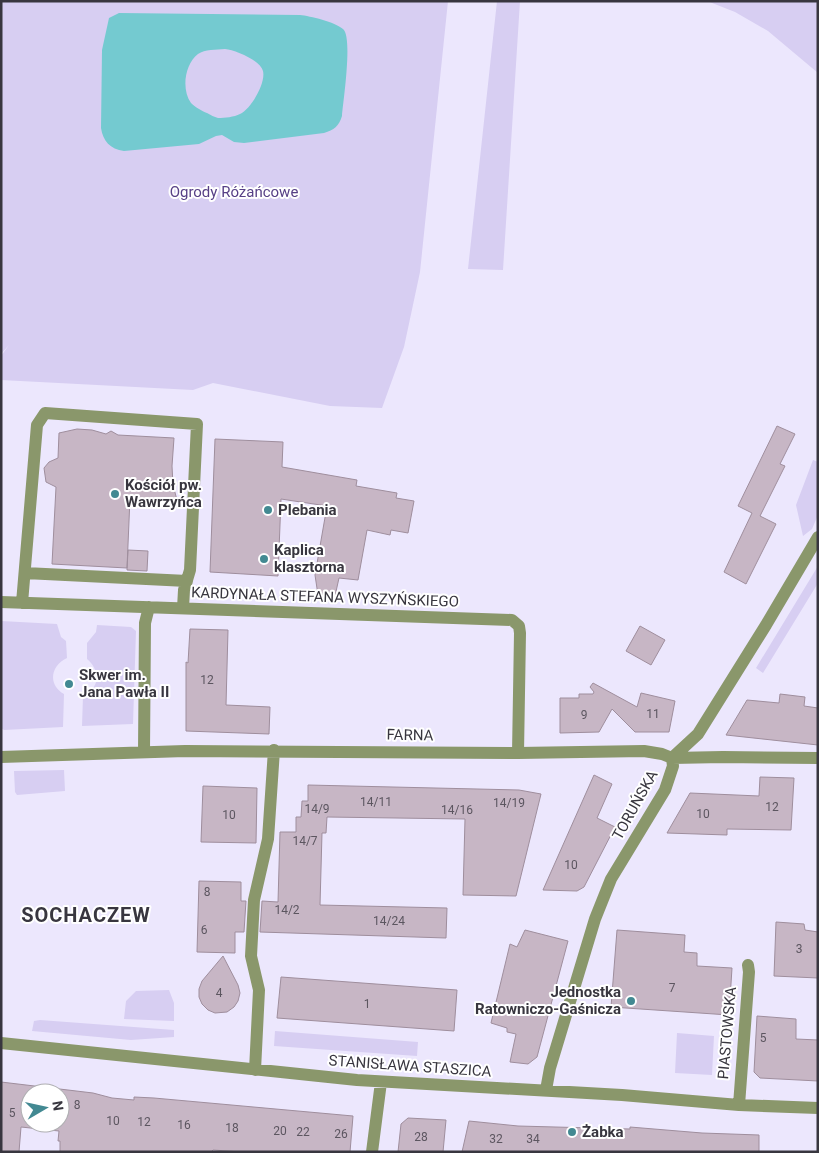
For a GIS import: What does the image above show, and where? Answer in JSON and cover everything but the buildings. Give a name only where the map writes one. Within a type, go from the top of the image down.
[{"type":"street","points":[[22,603],[37,425],[45,413],[196,424],[190,570],[184,590],[183,608]]},
{"type":"street","name":"TORUŃSKA","points":[[546,1090],[550,1068],[595,919],[611,879],[665,790],[671,777],[672,758],[698,734],[818,537]]},
{"type":"street","points":[[25,573],[186,581]]},
{"type":"street","name":"KARDYNAŁA STEFANA WYSZYŃSKIEGO","points":[[1,602],[512,620],[519,626],[520,633],[518,753]]},
{"type":"street","points":[[144,752],[145,623],[149,607]]},
{"type":"street","name":"FARNA","points":[[1,757],[274,750],[518,753],[644,751],[672,758],[818,758]]},
{"type":"street","points":[[255,1070],[259,990],[251,956],[254,900],[268,839],[274,750]]},
{"type":"street","name":"PIASTOWSKA","points":[[739,1104],[749,972],[748,964]]},
{"type":"street","name":"STANISŁAWA STASZICA","points":[[1,1043],[381,1082],[546,1090],[818,1108]]},
{"type":"street","points":[[372,1152],[381,1082]]},
{"type":"green space","name":"Ogrody Różańcowe","points":[[1,1],[448,1],[420,272],[404,347],[382,408],[330,406],[213,383],[193,390],[1,380],[1,356],[9,345],[1,354]]},
{"type":"green space","points":[[497,1],[520,1],[503,270],[468,269]]},
{"type":"green space","points":[[707,1],[818,1],[818,73],[768,31],[735,12]]},
{"type":"green space","points":[[813,460],[818,462],[818,515],[812,529],[803,536],[796,505]]},
{"type":"green space","points":[[818,566],[818,583],[763,673],[756,668]]},
{"type":"green space","points":[[1,621],[57,624],[61,637],[66,641],[67,658],[57,666],[53,676],[55,686],[64,694],[63,727],[4,730],[1,728]]},
{"type":"green space","points":[[97,625],[131,627],[136,631],[133,724],[82,726],[83,696],[93,689],[97,679],[95,669],[87,659],[87,643],[96,632]]},
{"type":"green space","points":[[64,770],[65,791],[17,795],[15,792],[14,771]]},
{"type":"green space","points":[[169,990],[174,1003],[174,1021],[124,1019],[126,1001],[136,991]]},
{"type":"green space","points":[[34,1021],[174,1030],[174,1037],[131,1040],[32,1031]]},
{"type":"green space","points":[[275,1031],[418,1042],[417,1056],[274,1046]]},
{"type":"green space","points":[[677,1033],[714,1036],[712,1075],[675,1073]]},
{"type":"shaded area","points":[[119,13],[300,15],[334,24],[343,29],[346,34],[347,44],[347,70],[341,119],[336,127],[324,133],[244,143],[234,142],[222,135],[199,144],[124,151],[115,148],[105,140],[101,128],[102,50],[109,18]],"holes":[[[229,50],[247,56],[257,63],[263,71],[263,76],[260,89],[249,107],[235,116],[218,118],[191,103],[185,84],[187,70],[194,58],[204,51]]]},
{"type":"place","name":"Kościół pw. Wawrzyńca","points":[[115,494]]},
{"type":"place","name":"Plebania","points":[[268,510]]},
{"type":"place","name":"Kaplica klasztorna","points":[[264,559]]},
{"type":"place","name":"Skwer im. Jana Pawła II","points":[[69,684]]},
{"type":"place","name":"Jednostka Ratowniczo-Gaśnicza","points":[[631,1001]]},
{"type":"place","name":"Żabka","points":[[572,1132]]},
{"type":"district","name":"SOCHACZEW","points":[[86,915]]}]
